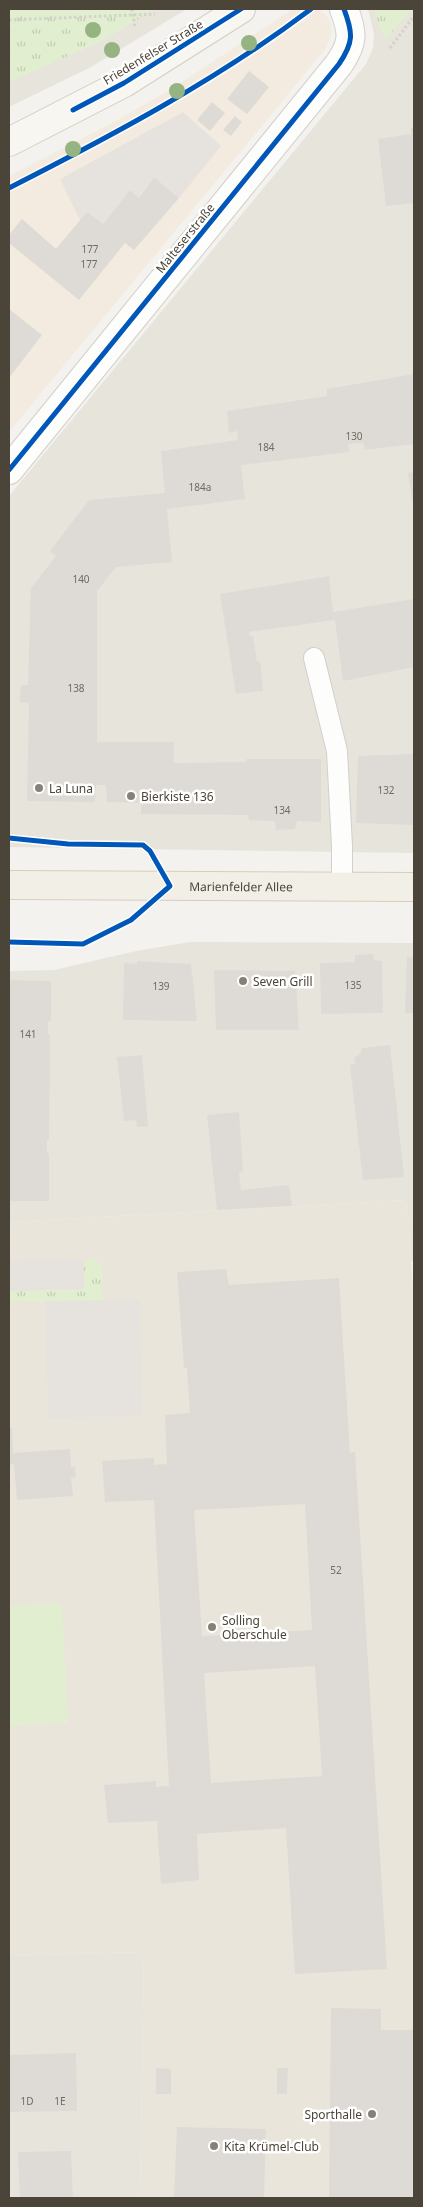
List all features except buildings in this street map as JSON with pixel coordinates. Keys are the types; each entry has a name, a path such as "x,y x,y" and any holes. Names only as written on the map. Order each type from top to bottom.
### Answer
{"main road":[{"name":"Friedenfelser Straße","path":"9,142 124,83 241,9"},
{"name":"Marienfelder Allee","path":"9,885 414,887"}],"street":[{"name":"Malteserstraße","path":"9,470 339,64 349,49 351,41 349,22 344,9"}],"lane":[{"path":"314,658 337,751 342,886"}],"path":[{"path":"132,9 135,27"},
{"path":"9,20 155,14"},
{"path":"390,48 414,16"}],"shaded area":[{"path":"9,9 187,9 91,67 9,107"},
{"path":"293,9 318,9 325,14 330,21 332,32 327,47 9,432 9,176 114,122 171,89"},
{"path":"368,9 414,9 414,853 9,847 9,496 366,64 373,48 374,34"},
{"path":"183,112 221,146 179,198 154,177 139,198 130,190 103,224 80,220 60,179"},
{"path":"190,942 414,943 414,1261 411,1261 407,1200 9,1222 9,971 54,970 136,951"},
{"name":"Solling Oberschule","path":"407,1200 414,1303 414,2198 140,2198 144,1952 9,1956 9,1222"},
{"path":"84,1260 84,1289 9,1291 9,1261"},
{"path":"140,1300 142,1416 48,1418 45,1301"},
{"path":"144,1952 140,2198 9,2198 9,1956"}],"green space":[{"path":"9,9 154,9 102,41 9,82"},
{"path":"373,9 412,9 385,40"},
{"path":"94,1259 102,1267 103,1300 9,1302 9,1291 84,1289 84,1260"},
{"path":"62,1603 68,1723 9,1726 9,1605"}],"cycle path":[{"path":"73,110 124,83 241,9"},
{"path":"9,188 87,148 202,83 311,9"},
{"path":"9,470 339,64 350,43 349,25 344,9"},
{"path":"9,838 68,844 143,845 150,851 170,886 131,920 83,944 9,942"}],"place":[{"name":"La Luna","path":"39,788"},
{"name":"Bierkiste 136","path":"131,796"},
{"name":"Seven Grill","path":"243,981"},
{"name":"Solling Oberschule","path":"212,1627"},
{"name":"Sporthalle","path":"372,2114"},
{"name":"Kita Krümel-Club","path":"214,2146"}]}
